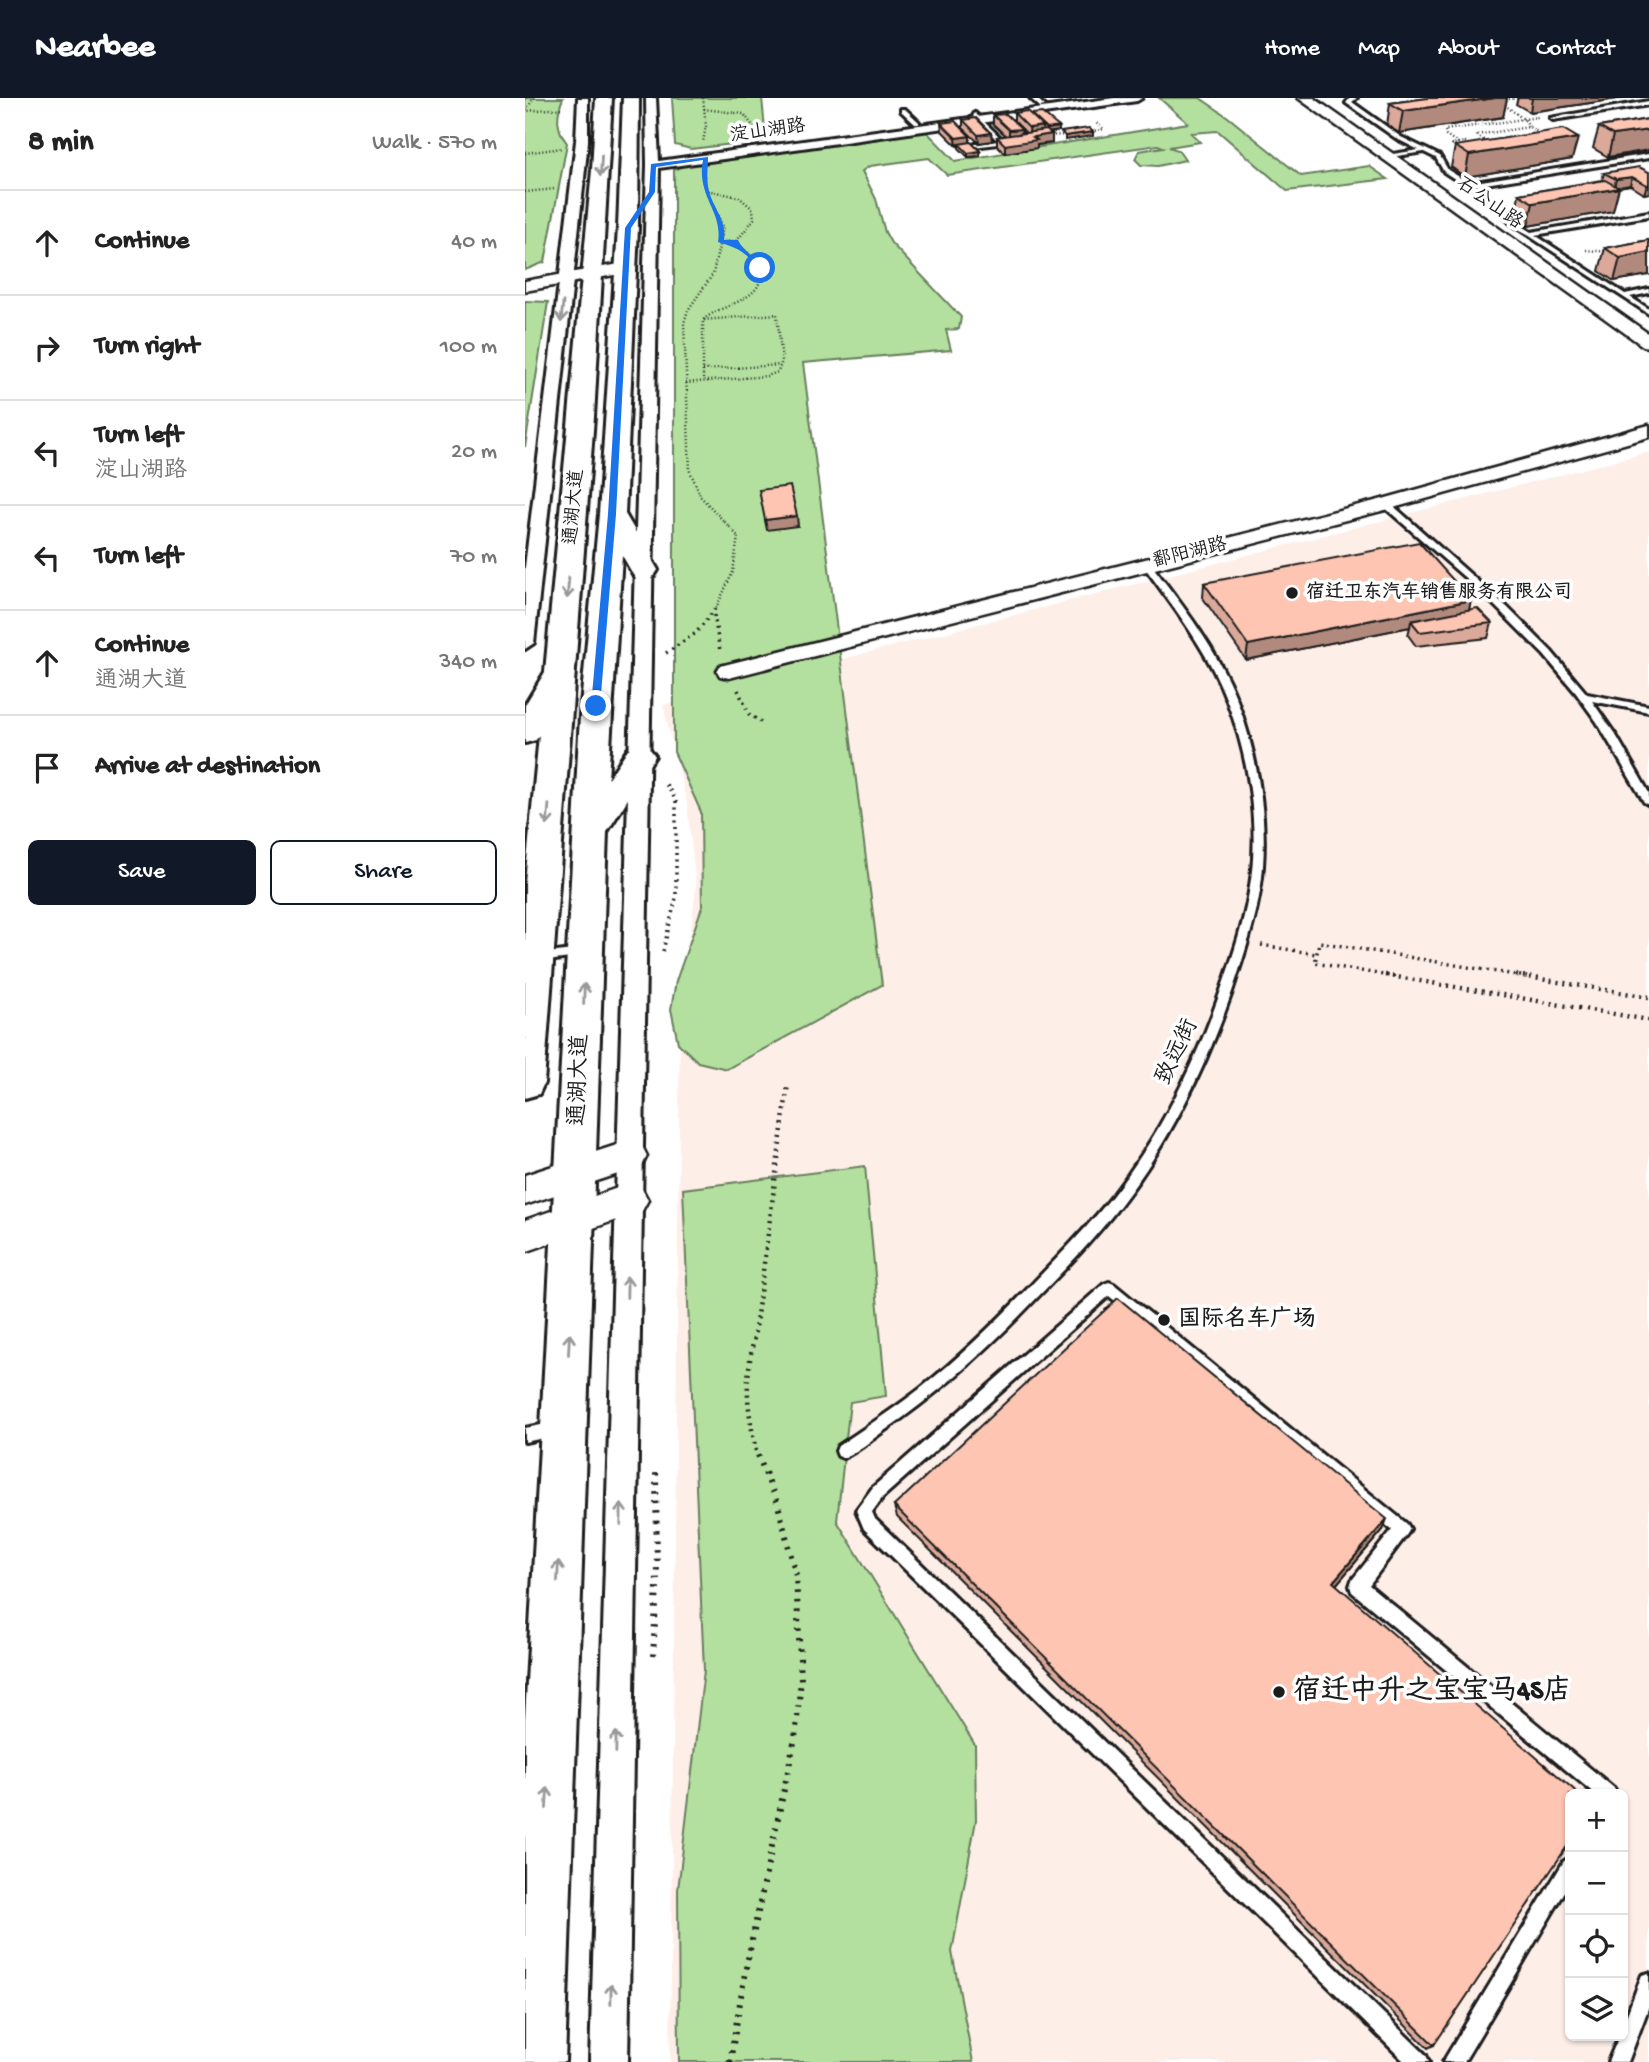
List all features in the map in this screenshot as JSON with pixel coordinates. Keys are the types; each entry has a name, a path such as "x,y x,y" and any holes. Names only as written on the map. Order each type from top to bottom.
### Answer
{"main road":[{"name":"通湖大道","path":"535,2062 596,706 612,514 609,271 613,217 604,98"},
{"name":"通湖大道","path":"613,217 644,102"},
{"path":"571,239 652,192"},
{"name":"通湖大道","path":"525,1083 582,417 609,271"},
{"path":"555,372 582,417"},
{"path":"612,514 644,570"},
{"path":"525,733 561,665"},
{"path":"590,833 639,757"},
{"path":"525,1191 629,1156"},
{"path":"525,1236 628,1200"}],"street":[{"path":"525,643 582,141 583,98"},
{"name":"淀山湖路","path":"705,156 917,123 977,118 1038,102 1097,98"},
{"name":"淀山湖路","path":"653,163 1137,98"},
{"name":"石公山路","path":"1305,98 1649,342"},
{"path":"609,2062 653,163 644,102"},
{"path":"525,286 609,271"},
{"name":"鄱阳湖路","path":"1390,508 1649,431"},
{"name":"鄱阳湖路","path":"732,676 1649,442"}],"lane":[{"path":"1353,98 1348,102 1404,141 1438,157 1446,171 1497,204 1513,223 1649,312"},
{"path":"1553,118 1649,103"},
{"path":"903,110 917,123"},
{"path":"1371,118 1384,116"},
{"path":"977,118 1002,142"},
{"path":"975,146 1024,139"},
{"path":"1386,157 1427,150"},
{"path":"1467,185 1649,156"},
{"path":"1529,234 1649,214"},
{"path":"1622,296 1649,291"},
{"path":"1390,508 1503,607 1570,678 1615,742 1649,802"},
{"name":"致远街","path":"843,1451 934,1386 1007,1319 1094,1228 1133,1178 1188,1083 1220,1014 1252,908 1258,863 1257,823 1244,742 1232,700 1217,666 1196,632 1150,569"},
{"path":"1582,696 1649,709"},
{"path":"536,958 585,952"},
{"path":"1419,2062 869,1524 864,1510 879,1492 1109,1288 1402,1529 1358,1586 1602,1789"},
{"path":"525,1435 565,1428"},
{"path":"1453,2062 1565,1875"},
{"path":"1618,2062 1649,1982"}],"path":[{"path":"534,98 525,111 564,108"},
{"path":"660,655 689,639 714,614 734,569 738,546 738,536 701,497 690,471 684,323 688,310 713,274 723,226 706,190 703,172 706,126 703,98"},
{"path":"1533,98 1497,101 1529,127 1549,139 1536,141"},
{"path":"704,109 744,114 757,130 761,146"},
{"path":"1458,143 1446,135 1445,130 1520,117"},
{"path":"1485,122 1500,132"},
{"path":"1469,144 1472,146 1460,148 1452,144 1485,141 1476,135 1529,127"},
{"path":"525,153 572,147"},
{"path":"525,192 557,189"},
{"path":"706,190 739,197 753,209 754,219 736,241 721,242"},
{"path":"703,379 703,320 710,313 753,295 761,284 760,268 754,258 736,245 736,241"},
{"path":"1558,254 1584,249 1614,253"},
{"path":"687,383 703,379 750,380 778,372 782,361 777,314 703,320"},
{"path":"703,370 780,365"},
{"path":"1243,942 1316,954"},
{"path":"1649,997 1319,942 1316,954 1315,963 1649,1020"},
{"path":"730,2062 745,1973 795,1738 800,1680 796,1575 778,1505 757,1456 747,1404 746,1375 754,1338 788,1084"}],"shaded area":[{"name":"国际名车广场","path":"1649,452 1649,2062 670,2062 680,1020 696,887 687,803 663,705"}],"green space":[{"path":"525,98 563,98 558,122 567,143 545,262 525,270"},
{"path":"672,98 762,98 766,140 691,149 675,145"},
{"path":"1159,98 1200,98 1301,176 1369,166 1388,179 1287,191 1218,131 1191,133 1200,142 1169,147 1178,150 1185,160 1158,166 1141,165 1135,159 1139,151 1163,147 1158,145 947,175 929,158 870,166 862,171 876,199 885,232 891,243 961,317 959,329 946,330 951,350 803,363 882,985 727,1069 698,1062 678,1043 671,1009 676,981 702,907 701,812 674,752 674,170 687,164 926,131 955,161 1188,123"},
{"path":"525,301 548,302 525,447"},
{"path":"865,1166 886,1396 850,1402 837,1521 975,1745 976,1820 952,1952 973,2062 679,2062 678,1890 704,1670 683,1189"}],"building":[{"path":"1428,98 1495,98 1403,111 1390,103"},
{"path":"1027,111 1043,126 1029,128 1014,113"},
{"path":"1042,113 1059,127 1047,129 1031,114"},
{"path":"1006,114 1022,129 1009,130 993,115"},
{"path":"976,118 991,133 978,135 963,120"},
{"path":"1649,119 1649,130 1613,135 1599,127"},
{"path":"955,121 970,136 956,138 941,123"},
{"path":"1089,128 1093,132 1065,136 1061,132"},
{"path":"1563,129 1578,138 1469,155 1455,146"},
{"path":"1046,130 1052,134 1033,137 1037,140 1005,145 997,137"},
{"path":"971,142 980,151 968,153 959,144"},
{"path":"1639,167 1649,172 1649,185 1632,177 1616,179 1604,173"},
{"path":"1605,180 1619,188 1533,203 1519,194"},
{"path":"1649,240 1649,252 1620,258 1605,248"},
{"path":"790,486 797,516 765,520 759,490"},
{"path":"1419,542 1471,600 1248,645 1204,583"},
{"path":"1477,608 1492,623 1420,632 1411,621"},
{"path":"1118,1298 1387,1519 1333,1582 1573,1789 1565,1789 1565,1849 1434,2045 894,1506"}],"place":[{"name":"宿迁卫东汽车销售服务有限公司","path":"1292,593"},
{"name":"国际名车广场","path":"1164,1320"},
{"name":"宿迁中升之宝宝马4S店","path":"1279,1692"}],"route":[{"path":"596,706 612,514 628,228 652,192 653,165 706,158 703,172 706,193 723,226 721,242 736,241 736,245 749,253 760,268"}]}
